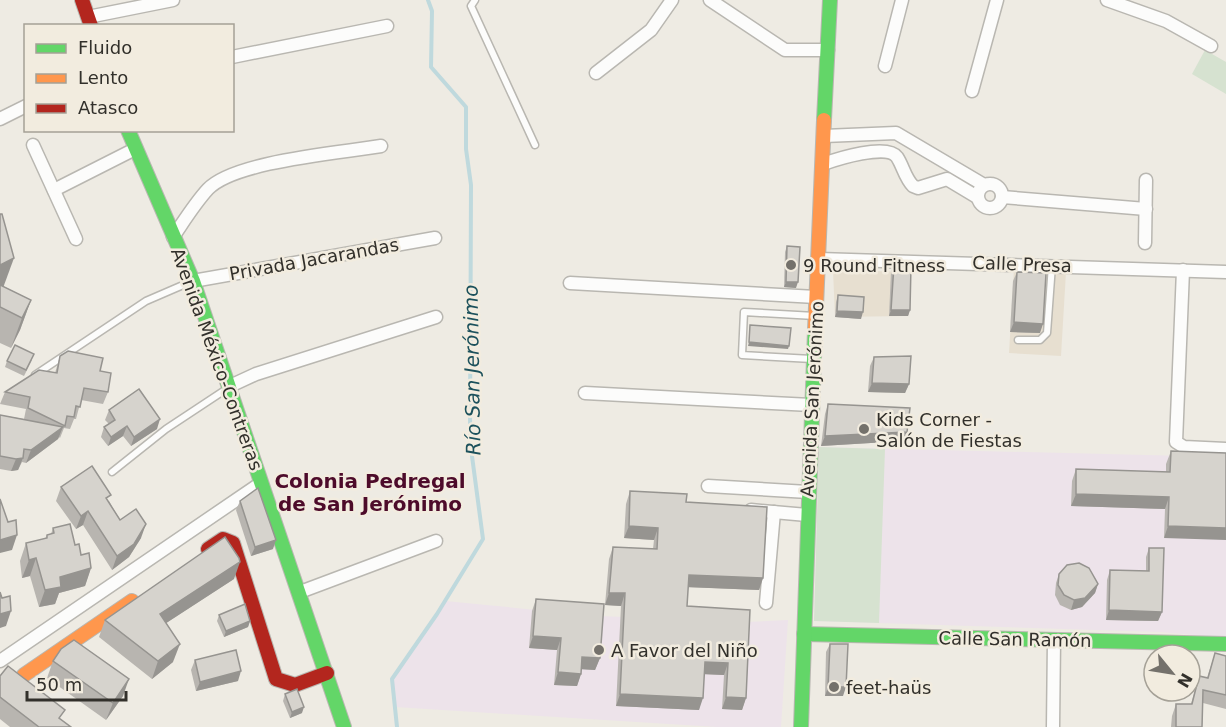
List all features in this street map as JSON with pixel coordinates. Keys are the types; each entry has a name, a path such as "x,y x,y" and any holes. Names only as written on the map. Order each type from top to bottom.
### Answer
{"street":[{"path":"82,0 89,21 173,0"},
{"path":"596,73 651,30 672,0"},
{"path":"710,0 724,4 785,50 828,50"},
{"name":"Avenida San Jerónimo","path":"801,727 811,405 830,0"},
{"path":"885,66 902,0"},
{"path":"972,91 997,0"},
{"path":"1107,0 1166,21 1211,46"},
{"path":"234,57 387,26"},
{"path":"0,119 24,107"},
{"name":"Avenida México-Contreras","path":"129,132 193,281 344,727"},
{"path":"824,136 896,133 984,185 996,186 1002,197"},
{"path":"33,145 76,238"},
{"path":"173,237 209,188 224,178 247,168 381,146"},
{"path":"54,190 135,149"},
{"path":"823,164 850,155 890,152 896,156 914,186 918,188 947,179 977,197 981,205 990,209 998,205 1002,197"},
{"path":"1145,243 1146,180"},
{"path":"977,197 984,185"},
{"path":"1002,197 1146,209"},
{"name":"Privada Jacarandas","path":"193,281 435,238"},
{"name":"Calle Presa","path":"819,259 1226,272"},
{"path":"1183,270 1176,442 1184,447 1226,449"},
{"path":"570,283 816,297"},
{"path":"230,386 256,374 436,317"},
{"path":"585,393 811,405"},
{"path":"0,661 261,483"},
{"path":"708,486 808,492"},
{"path":"742,509 807,515"},
{"path":"766,603 774,512"},
{"path":"195,559 223,539 233,543 276,679 285,686 297,686 327,673"},
{"path":"300,592 436,541"},
{"path":"24,675 147,591"},
{"name":"Calle San Ramón","path":"804,634 1226,644"},
{"path":"1053,727 1054,640"}],"lane":[{"path":"475,0 471,6 535,145"},
{"path":"1018,340 1040,340 1047,333 1052,265"},
{"path":"27,380 146,301 193,281"},
{"path":"813,359 742,355 743,333 744,312 815,316"},
{"path":"112,472 166,429 230,386"}],"shaded area":[{"path":"1014,269 1066,272 1061,356 1009,353"},
{"path":"833,270 909,272 908,316 835,317"},
{"path":"819,447 1226,457 1226,638 1160,632 814,621"},
{"name":"A Favor del Niño","path":"445,601 599,616 746,622 788,620 781,727 717,727 395,707 392,679"}],"green space":[{"path":"1205,50 1226,62 1226,94 1192,74"},
{"path":"819,447 885,449 879,623 814,621"}],"building":[{"path":"0,214 2,214 14,258 0,265"},
{"name":"9 Round Fitness","path":"787,246 800,247 798,282 786,282"},
{"path":"894,265 911,266 910,310 891,310"},
{"path":"1017,272 1046,273 1043,324 1014,322"},
{"path":"0,285 31,300 22,318 0,307"},
{"path":"838,295 864,297 863,312 837,311"},
{"path":"750,325 791,328 789,346 749,342"},
{"path":"15,345 34,354 26,370 7,361"},
{"path":"68,351 103,358 100,371 111,373 108,392 84,388 80,407 76,406 74,417 67,416 65,426 28,408 30,397 5,392 39,370 57,373 60,356"},
{"path":"911,356 909,384 872,383 874,357"},
{"path":"139,389 160,419 134,437 127,426 111,437 104,427 115,420 109,410"},
{"name":"Kids Corner - Salón de Fiestas","path":"828,404 910,408 907,432 825,436"},
{"path":"0,415 63,427 31,450 24,449 23,458 0,456"},
{"path":"1171,451 1226,453 1226,528 1168,526 1169,497 1076,494 1076,469 1170,472"},
{"path":"92,466 111,495 106,498 120,520 136,509 146,524 134,544 117,556 88,511 81,516 61,487"},
{"path":"258,488 276,540 255,547 240,501"},
{"path":"630,491 687,494 686,502 767,507 763,578 689,575 687,606 750,610 746,698 726,697 728,663 705,662 703,698 620,694 625,593 609,593 613,547 657,549 658,528 629,526"},
{"path":"0,499 8,522 16,520 17,535 0,540"},
{"path":"70,524 75,545 79,544 81,555 89,553 91,568 60,577 61,587 45,590 36,558 29,560 26,543 47,538 47,535 54,533 53,528"},
{"path":"225,537 240,562 160,614 180,644 158,661 105,620"},
{"path":"1149,548 1164,548 1162,612 1109,610 1110,570 1149,571"},
{"path":"1079,563 1089,568 1098,584 1085,598 1074,600 1064,595 1058,585 1059,574 1067,565"},
{"path":"0,592 2,598 10,596 11,611 0,614"},
{"name":"A Favor del Niño","path":"536,599 604,604 600,658 582,657 581,674 558,672 561,638 533,636"},
{"path":"245,604 250,621 226,631 219,615"},
{"path":"74,640 129,679 113,703 53,661 61,649"},
{"path":"830,644 848,644 846,687 828,687"},
{"path":"236,650 241,671 200,682 195,660"},
{"path":"1215,653 1226,656 1226,695 1203,690 1202,727 1176,727 1176,704 1202,703 1202,677 1208,678"},
{"path":"8,666 65,710 59,718 71,727 39,727 0,697 0,676"},
{"path":"297,689 304,707 292,712 285,694"}],"waterway":[{"name":"Río San Jerónimo","path":"397,727 392,679 437,614 483,539 470,441 471,185 466,149 466,107 431,67 432,11 428,0"}],"traffic: fast":[{"path":"824,120 830,0"},
{"path":"129,132 193,281 344,727"},
{"path":"801,727 815,330"},
{"path":"804,634 1226,644"}],"traffic: slow":[{"path":"815,330 824,120"},
{"path":"24,675 132,601"}],"traffic: jam":[{"path":"82,0 90,24"},
{"path":"208,549 223,539 233,543 276,679 295,685 327,673"}],"place":[{"name":"9 Round Fitness","path":"791,265"},
{"name":"Kids Corner - Salón de Fiestas","path":"864,429"},
{"name":"A Favor del Niño","path":"599,650"},
{"name":"feet-haüs","path":"834,687"}],"district":[{"name":"Colonia Pedregal de San Jerónimo","path":"370,492"}]}
